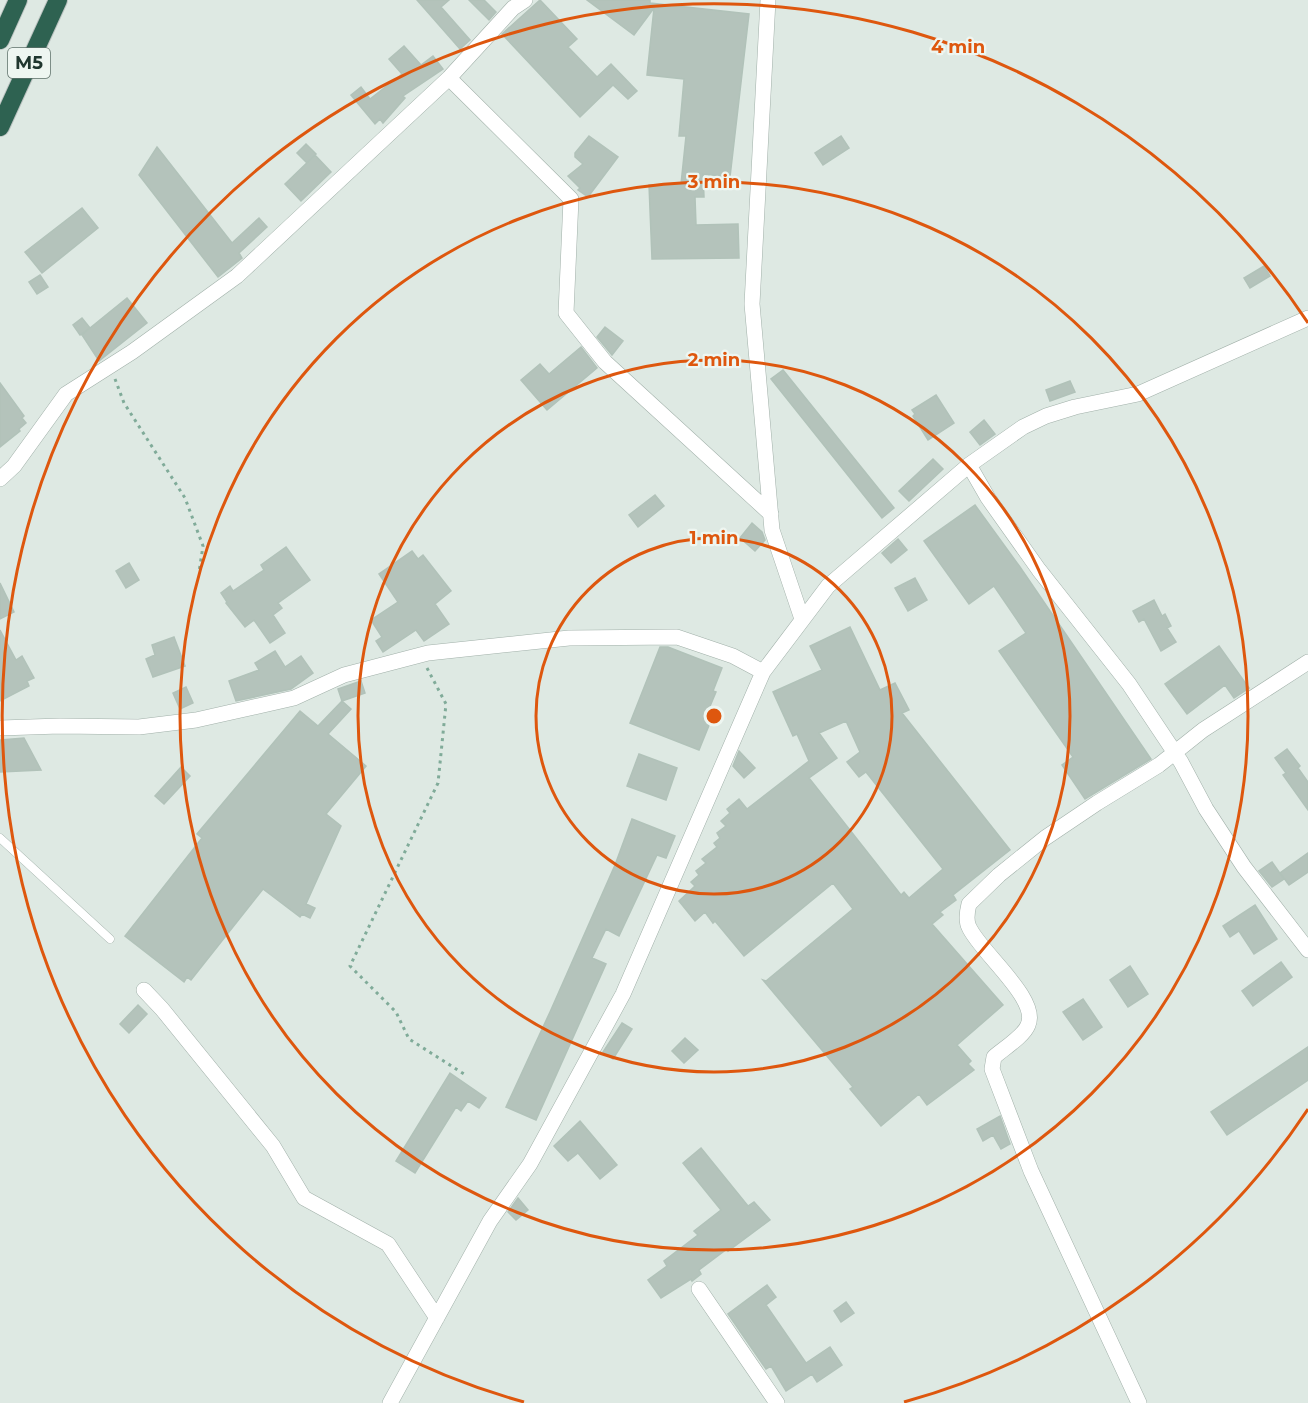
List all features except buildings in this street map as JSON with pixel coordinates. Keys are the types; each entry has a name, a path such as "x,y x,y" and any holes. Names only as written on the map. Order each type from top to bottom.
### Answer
{"highway":[{"name":"M5","path":"0,40 18,0"},
{"name":"M5","path":"0,127 58,0"}],"street":[{"path":"0,480 15,466 66,394 110,366 237,276 449,78 513,8 525,0"},
{"path":"768,0 752,304 772,530 802,619"},
{"path":"449,78 571,199 566,313 605,362 771,514"},
{"path":"390,1403 490,1221 530,1164 623,994 763,672 828,586 969,465 1023,427 1046,416 1075,407 1138,394 1308,318"},
{"path":"969,465 988,498 1039,570 1129,684 1181,762 1206,809 1244,867 1308,950"},
{"path":"0,728 60,726 139,728 196,720 294,698 344,675 420,656 569,638 677,637 733,656 763,672"},
{"path":"1139,1403 1031,1171 992,1069 994,1057 1023,1033 1029,1025 1030,1015 1020,994 968,926 969,904 999,875 1045,838 1159,765 1173,752 1241,705 1308,663"},
{"path":"144,990 273,1146 304,1198 388,1244 437,1318"},
{"path":"699,1289 777,1403"}],"lane":[{"path":"0,838 110,939"}],"path":[{"path":"110,366 124,403 185,498 203,546 199,572"},
{"path":"420,656 446,704 438,783 350,966 396,1012 409,1039 464,1074"}]}
